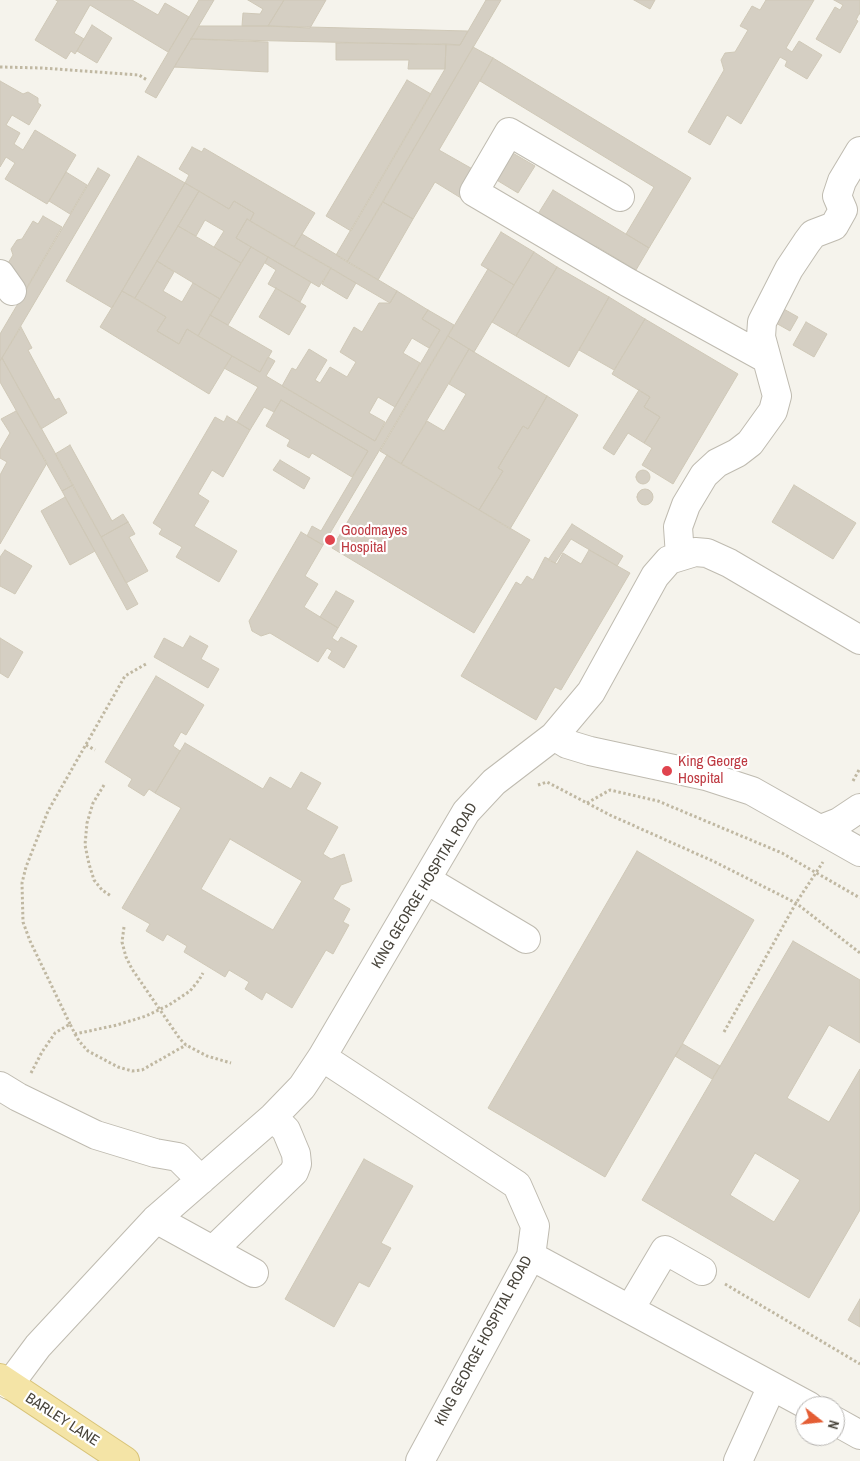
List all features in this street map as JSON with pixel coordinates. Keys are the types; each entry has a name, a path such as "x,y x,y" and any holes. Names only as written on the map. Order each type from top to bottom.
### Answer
{"main road":[{"name":"BARLEY LANE","path":"5,1382 125,1461"}],"street":[{"path":"620,197 509,132 474,192 627,282 765,358"},
{"path":"680,556 678,526 686,505 704,475 717,463 737,453 750,443 773,411 777,396 765,358 761,338 762,322 789,268 813,234 834,226 843,210 836,196 842,181 860,150"},
{"name":"KING GEORGE HOSPITAL ROAD","path":"5,1382 156,1219 274,1117 302,1087 322,1057 466,812 494,782 554,736 591,692 655,576 669,560 695,552 707,553 729,562 859,636"},
{"path":"554,736 568,744 590,751 706,776 752,791 841,841"},
{"path":"841,841 839,822 860,808"},
{"path":"427,880 526,938"},
{"name":"KING GEORGE HOSPITAL ROAD","path":"322,1057 517,1185 536,1226 531,1256 420,1461"},
{"path":"10,1097 70,1133 96,1135 155,1153 178,1157 201,1180"},
{"path":"213,1250 294,1172 297,1164 296,1154 286,1130 274,1117"},
{"path":"156,1219 254,1273"},
{"path":"630,1309 665,1250 702,1271"},
{"path":"531,1256 795,1398"},
{"path":"738,1461 772,1386"},
{"path":"845,1427 860,1435"}],"path":[{"path":"0,67 42,68 139,76 147,80"},
{"path":"146,664 125,676 48,811 22,883 23,922 30,941 75,1034 88,1051 118,1067 132,1071 142,1070 186,1045"},
{"path":"86,745 96,750"},
{"path":"531,787 547,782 610,815 715,862 796,903 860,952"},
{"path":"104,785 93,803 87,822 85,845 94,880 102,890 112,896"},
{"path":"587,804 610,790 658,801 782,853 860,898"},
{"path":"724,1032 796,903 817,873 827,853 841,841"},
{"path":"124,927 122,942 132,969 186,1045 207,1056 231,1063"},
{"path":"75,1034 146,1016 169,1005 190,991 200,980 203,973"},
{"path":"10,1097 56,1033 70,1024"},
{"path":"702,1271 860,1364"}],"building":[{"path":"56,0 132,0 158,15 165,3 189,17 168,52 90,5 74,33 84,39 75,54 71,51 66,59 35,40 58,1"},
{"path":"199,0 214,0 156,98 145,92"},
{"path":"248,0 284,0 268,26 242,26 243,13 260,14 263,9"},
{"path":"284,0 326,0 310,28 268,26"},
{"path":"486,0 501,0 347,262 336,255 445,69 446,44 460,45"},
{"path":"634,0 655,0 650,9"},
{"path":"766,0 814,0 786,48 792,52 799,41 822,55 807,79 785,66 787,61 780,57 741,124 727,115 710,145 688,132 724,70 721,60 725,53 735,52 748,30 740,26 752,6 760,10"},
{"path":"834,0 860,0 860,14 856,20 858,21 840,53 816,39 835,7 840,10 843,5"},
{"path":"92,25 112,38 97,63 77,51"},
{"path":"199,26 468,31 460,45 191,39"},
{"path":"191,39 268,42 268,72 174,67"},
{"path":"336,43 446,44 445,69 408,69 409,60 336,60"},
{"path":"473,47 493,58 439,150 476,171 461,198 435,182 413,219 383,202"},
{"path":"493,58 691,178 649,248 626,234 654,187 480,81"},
{"path":"407,80 431,94 351,231 326,216"},
{"path":"0,81 23,94 28,92 38,98 38,103 41,105 29,125 12,115 6,125 20,133 14,144 23,150 35,130 76,155 47,204 5,179 15,163 6,157 0,167"},
{"path":"192,147 202,152 204,148 315,213 294,247 250,221 254,213 234,201 229,209 185,183 189,175 179,169"},
{"path":"511,152 535,166 518,193 495,179"},
{"path":"138,156 185,183 112,308 66,281"},
{"path":"98,168 110,175 0,361 0,334"},
{"path":"66,172 87,185 70,214 49,201"},
{"path":"185,183 199,191 135,298 122,291"},
{"path":"553,190 649,248 636,270 596,246 590,257 533,222"},
{"path":"199,191 229,209 234,201 254,213 250,221 247,219 236,238 251,247 241,263 214,247 224,231 205,220 196,236 178,226"},
{"path":"383,202 413,219 378,280 347,262"},
{"path":"43,216 62,227 26,289 9,279 5,268 13,255 11,249 17,240 22,239 33,221 38,224"},
{"path":"247,219 331,268 319,287 236,238"},
{"path":"178,226 241,263 220,299 157,261"},
{"path":"501,232 534,252 514,285 481,265"},
{"path":"302,234 397,291 390,303 294,247"},
{"path":"251,247 268,257 228,325 210,315"},
{"path":"534,252 557,267 516,336 492,322"},
{"path":"268,257 311,282 300,302 268,284 276,270 265,263"},
{"path":"157,261 174,272 163,291 182,302 193,283 220,299 198,336 187,329 179,344 157,331 166,317 135,298"},
{"path":"557,267 609,297 569,367 516,336"},
{"path":"331,268 356,283 347,299 322,284"},
{"path":"488,269 514,285 474,352 448,336"},
{"path":"276,288 306,306 289,335 259,317"},
{"path":"122,291 166,317 157,331 179,344 187,329 232,356 209,394 100,327"},
{"path":"397,291 428,310 422,319 440,330 429,348 412,338 403,353 420,363 395,407 378,397 369,413 385,422 375,441 282,386 292,368 296,370 309,349 327,360 315,380 320,383 330,367 347,377 356,362 340,352 354,327 362,332 379,303 390,303"},
{"path":"609,297 645,319 614,370 579,350"},
{"path":"782,308 798,317 790,331 774,322"},
{"path":"428,310 454,325 323,545 307,536 312,526 321,531 368,451 281,400 274,412 264,407 250,430 237,422 258,387 224,368 232,356 260,372 268,357 275,361 266,376 375,441 440,330 422,319"},
{"path":"210,315 272,351 260,372 198,336"},
{"path":"645,319 738,374 673,484 642,465 652,448 644,443 660,417 644,407 650,397 612,374"},
{"path":"806,322 827,334 814,357 793,345"},
{"path":"21,327 32,348 28,350 55,400 59,398 67,413 41,429 2,358"},
{"path":"448,336 469,349 401,464 380,451"},
{"path":"469,349 547,396 528,429 523,426 498,468 503,471 479,510 401,464 427,421 444,431 466,394 449,384"},
{"path":"2,358 73,485 62,491 0,382 0,361"},
{"path":"639,390 650,397 644,407 660,417 644,443 628,433 614,455 603,448"},
{"path":"547,396 578,415 510,529 479,510 503,471 498,468 523,426 528,429"},
{"path":"281,400 368,451 352,477 312,453 309,458 287,446 290,440 266,426"},
{"path":"16,411 47,463 0,544 0,475 7,462 0,458 0,450 10,433 1,419"},
{"path":"227,416 250,430 223,477 212,470 198,494 209,501 194,526 237,551 219,582 176,557 182,547 159,534 162,529 153,523 215,417 224,422"},
{"path":"70,445 112,521 123,514 128,522 101,537 55,454"},
{"path":"387,455 530,540 474,633 332,548"},
{"path":"280,460 310,478 304,489 273,470"},
{"path":"640,470 646,470 650,477 646,484 640,484 636,480 636,474"},
{"path":"73,485 138,604 127,610 62,491"},
{"path":"794,485 856,523 833,559 772,522"},
{"path":"645,489 651,491 653,497 651,503 645,505 639,503 637,497 639,491"},
{"path":"65,497 95,551 70,565 41,511"},
{"path":"128,522 135,534 129,537 148,571 126,583 101,537"},
{"path":"572,524 623,556 617,566 571,539 555,563 548,560"},
{"path":"301,532 323,545 305,576 318,584 304,607 338,628 332,638 338,642 341,637 357,646 344,668 328,658 332,651 327,648 318,662 270,633 261,636 252,631 249,621"},
{"path":"5,550 32,566 15,594 0,586 0,557"},
{"path":"589,550 630,573 561,690 555,687 536,720 461,676 516,582 521,585 527,576 533,580 545,557 557,564 563,553 581,564"},
{"path":"336,591 354,601 338,628 320,617"},
{"path":"190,636 208,646 201,659 219,669 208,688 154,657 164,638 183,648"},
{"path":"0,638 23,652 8,678 0,673"},
{"path":"156,676 204,705 186,735 181,732 173,746 180,751 155,793 149,789 144,796 128,786 132,779 105,762"},
{"path":"185,743 263,789 270,777 291,789 301,772 321,783 306,809 338,827 323,854 331,859 344,854 352,881 341,885 333,899 350,909 343,922 349,925 333,954 326,950 292,1008 266,992 262,1000 245,989 249,982 229,970 225,977 184,952 187,946 167,934 163,941 146,931 150,924 122,908 181,808 155,793","holes":["230,839 302,881 273,930 201,889"]},
{"path":"637,851 754,920 605,1177 488,1108"},
{"path":"793,941 860,980 860,1043 829,1025 787,1098 829,1122 860,1069 860,1210 809,1298 642,1200","holes":["755,1153 800,1180 774,1222 730,1195"]},
{"path":"683,1044 720,1066 712,1079 675,1056"},
{"path":"364,1159 413,1186 381,1243 391,1248 369,1287 359,1282 334,1327 285,1299"},
{"path":"860,1299 860,1327 848,1320"}],"place":[{"name":"Goodmayes Hospital","path":"330,540"},
{"name":"King George Hospital","path":"667,771"}]}
